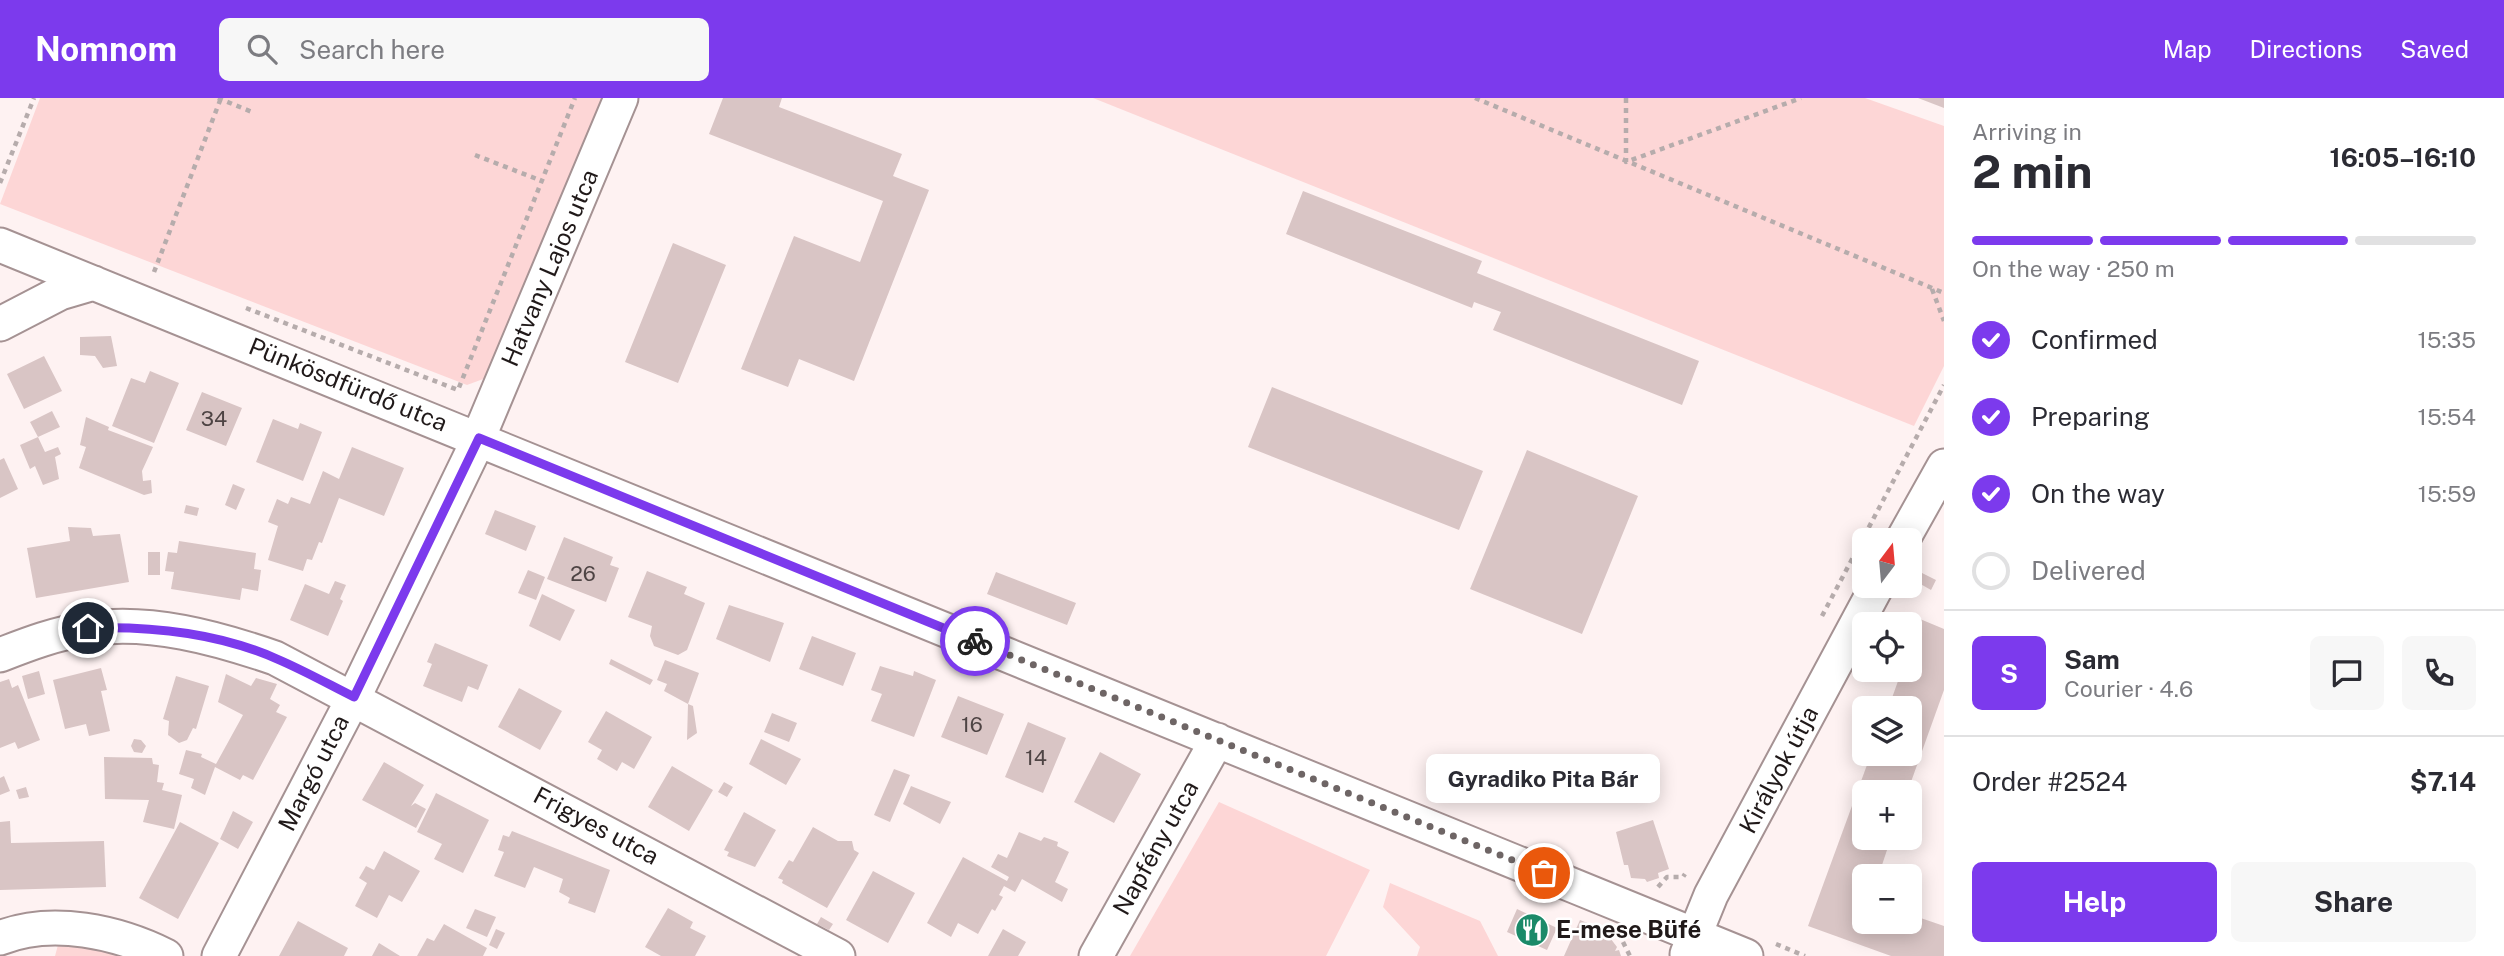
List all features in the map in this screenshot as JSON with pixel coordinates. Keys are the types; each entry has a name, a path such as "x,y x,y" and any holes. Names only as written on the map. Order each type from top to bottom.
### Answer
{"street":[{"name":"Hatvany Lajos utca","path":"479,438 621,98"},
{"name":"Pünkösdfürdő utca","path":"0,245 479,438 847,573 1217,740 1690,946 1746,956"},
{"path":"0,324 60,293 94,283"},
{"name":"Margó utca","path":"219,956 354,697 479,438"},
{"path":"1909,528 1944,466"},
{"name":"Királyok útja","path":"1690,946 1711,895 1871,598"},
{"name":"Frigyes utca","path":"0,655 54,636 88,628 171,632 220,639 275,658 354,697 838,956"},
{"name":"Napfény utca","path":"1096,956 1217,740"},
{"path":"0,938 40,929 69,928 120,937 166,956"}],"path":[{"path":"0,183 34,98"},
{"path":"154,272 220,98 252,112"},
{"path":"457,390 575,98"},
{"path":"1475,98 1944,293"},
{"path":"1626,98 1626,162"},
{"path":"1626,162 1801,98"},
{"path":"475,155 542,181"},
{"path":"1932,288 1944,321"},
{"path":"1820,619 1944,385"},
{"path":"1667,877 1684,877 1690,865"}],"shaded area":[{"path":"40,98 608,98 494,375 467,385 0,204"},
{"path":"1093,98 1865,98 1944,126 1944,366 1914,426"},
{"path":"1219,802 1370,870 1326,956 1130,956"},
{"path":"1390,883 1480,921 1498,956 1417,956 1420,947 1383,907"},
{"path":"58,945 96,948 121,956 55,956"}],"building":[{"path":"723,98 782,98 779,107 902,154 893,176 929,190 854,381 799,359 788,387 741,369 794,236 860,262 883,201 709,134"},
{"path":"1918,98 1944,98 1944,108"},
{"path":"1303,191 1482,261 1477,273 1699,361 1682,405 1493,330 1501,312 1474,302 1472,308 1286,234"},
{"path":"673,243 726,265 678,383 625,362"},
{"path":"111,336 117,366 103,368 95,356 80,355 80,337"},
{"path":"44,356 62,391 24,409 7,374"},
{"path":"150,371 179,383 154,443 112,426 131,378 145,383"},
{"path":"1272,387 1483,471 1459,530 1248,447"},
{"path":"202,392 242,408 226,446 186,430"},
{"path":"52,411 60,427 38,437 30,422"},
{"path":"86,417 109,427 108,430 153,447 142,471 143,481 151,480 152,493 144,495 79,468 86,447 80,445"},
{"path":"273,419 298,429 300,423 322,432 303,481 256,462"},
{"path":"38,437 45,452 58,447 61,454 55,457 59,479 43,485 35,466 30,469 20,445"},
{"path":"352,447 404,468 384,516 339,498 322,543 319,542 312,560 307,559 303,571 268,560 278,526 268,522 277,499 288,504 291,497 310,504 323,471 339,479"},
{"path":"1527,450 1638,496 1582,634 1470,589"},
{"path":"4,458 18,489 0,498 0,460"},
{"path":"233,484 245,489 236,510 225,505"},
{"path":"186,505 199,508 197,516 184,513"},
{"path":"495,510 536,526 526,551 485,534"},
{"path":"68,527 91,528 93,536 120,534 129,582 36,598 27,548 70,541"},
{"path":"564,537 613,557 610,565 619,568 606,602 547,579"},
{"path":"179,541 256,553 254,569 261,570 258,591 242,588 240,600 171,589 174,572 165,571 168,552 177,553"},
{"path":"148,552 160,552 160,575 148,575"},
{"path":"528,570 545,577 536,600 518,593"},
{"path":"647,571 687,587 684,594 705,603 687,650 678,655 654,646 650,636 652,626 628,617"},
{"path":"996,572 1076,603 1067,625 987,594"},
{"path":"1922,573 1936,580 1931,590 1922,585"},
{"path":"335,581 346,585 340,599 343,601 328,636 290,620 305,584 329,594"},
{"path":"542,594 575,610 560,641 529,626"},
{"path":"729,605 784,623 770,662 716,639"},
{"path":"1922,620 1944,629 1944,690 1922,751 1922,696 1893,696 1898,682 1922,682"},
{"path":"812,636 856,653 843,686 799,669"},
{"path":"435,643 488,665 478,690 468,686 462,702 423,686 432,664 427,662"},
{"path":"611,659 653,680 650,685 609,664"},
{"path":"665,660 699,673 688,704 664,691 667,684 657,680"},
{"path":"880,666 913,676 914,671 936,680 914,737 871,721 882,694 871,690"},
{"path":"101,668 107,690 101,691 110,731 89,736 86,724 65,729 53,680"},
{"path":"39,671 45,694 28,699 22,676"},
{"path":"226,674 251,686 256,678 277,684 270,699 280,705 276,712 287,717 253,780 243,775 240,780 215,767 205,795 191,788 194,779 179,774 186,750 202,754 201,757 216,764 243,715 218,702"},
{"path":"176,676 209,686 196,729 193,728 187,740 179,743 168,735 169,721 163,719"},
{"path":"9,679 12,688 18,685 40,740 18,749 15,742 0,748 0,682"},
{"path":"519,688 562,711 540,750 498,727"},
{"path":"958,696 1004,714 987,755 941,737"},
{"path":"688,704 693,706 697,733 687,740"},
{"path":"606,711 652,737 634,769 622,762 617,771 597,759 602,750 588,742"},
{"path":"772,713 797,723 789,742 764,732"},
{"path":"1028,722 1066,738 1043,793 1005,777"},
{"path":"134,739 141,740 146,746 142,753 134,752 131,746"},
{"path":"761,739 801,759 786,785 749,764"},
{"path":"1100,752 1141,774 1114,823 1074,802"},
{"path":"104,757 152,758 153,764 159,765 157,782 164,783 162,790 182,795 174,829 143,822 149,800 105,799"},
{"path":"384,762 424,785 411,806 415,803 426,809 416,828 362,800"},
{"path":"672,766 713,790 689,831 648,807"},
{"path":"1867,766 1917,766 1912,780 1861,780"},
{"path":"894,769 910,775 890,822 874,815"},
{"path":"4,776 10,791 0,795 0,778"},
{"path":"724,782 733,787 727,797 718,792"},
{"path":"911,786 951,802 940,824 903,804"},
{"path":"26,787 29,797 19,799 16,790"},
{"path":"436,793 489,820 463,873 434,859 442,844 417,832"},
{"path":"1852,806 1852,850 1887,850 1882,864 1852,864 1852,934 1922,934 1922,918 1944,926 1944,956 1891,956 1808,926"},
{"path":"233,811 253,822 238,849 220,839"},
{"path":"744,812 776,830 755,867 727,856 729,852 724,850"},
{"path":"1653,820 1669,869 1658,873 1659,878 1647,882 1645,879 1631,878 1628,865 1624,865 1616,832"},
{"path":"10,821 11,843 104,841 106,887 0,890 0,822"},
{"path":"180,822 219,843 178,919 139,898"},
{"path":"813,827 838,841 852,841 854,850 859,853 827,908 782,883 783,880 778,878 789,860 793,862"},
{"path":"512,831 610,870 595,913 568,903 570,898 559,892 563,879 534,867 525,888 494,876 504,852 498,850 503,835 509,837"},
{"path":"1019,832 1041,841 1044,837 1058,842 1057,846 1069,852 1055,882 1068,889 1062,902 1022,879 1015,892 1004,886 999,895 1003,897 995,911 992,909 978,934 958,923 951,937 927,923 963,857 1007,881 1009,877 991,867 998,854 1007,858"},
{"path":"384,851 420,871 402,902 389,895 377,918 355,906 367,883 359,878 366,866 374,870"},
{"path":"873,871 915,893 888,943 846,920"},
{"path":"668,908 693,922 690,928 706,936 695,956 661,956 645,947"},
{"path":"475,909 496,917 487,937 466,928"},
{"name":"E-mese Büfé","path":"1517,909 1557,928 1547,950 1507,932"},
{"path":"821,917 833,924 829,930 817,924"},
{"path":"1580,920 1604,930 1617,947 1615,951 1619,950 1621,956 1564,956"},
{"path":"298,921 348,948 344,956 279,956"},
{"path":"444,924 487,948 483,956 417,956 427,938 434,941"},
{"path":"496,929 505,933 497,949 489,945"},
{"path":"1003,929 1026,942 1018,956 988,956"},
{"path":"379,943 400,956 372,956"}],"way so far":[{"path":"975,641 1544,873"}],"place":[{"name":"Gyradiko Pita Bár","path":"1544,873"},
{"name":"E-mese Büfé","path":"1532,930"}],"route":[{"path":"88,628 135,628 220,639 275,658 354,697 479,438 975,641"}]}
